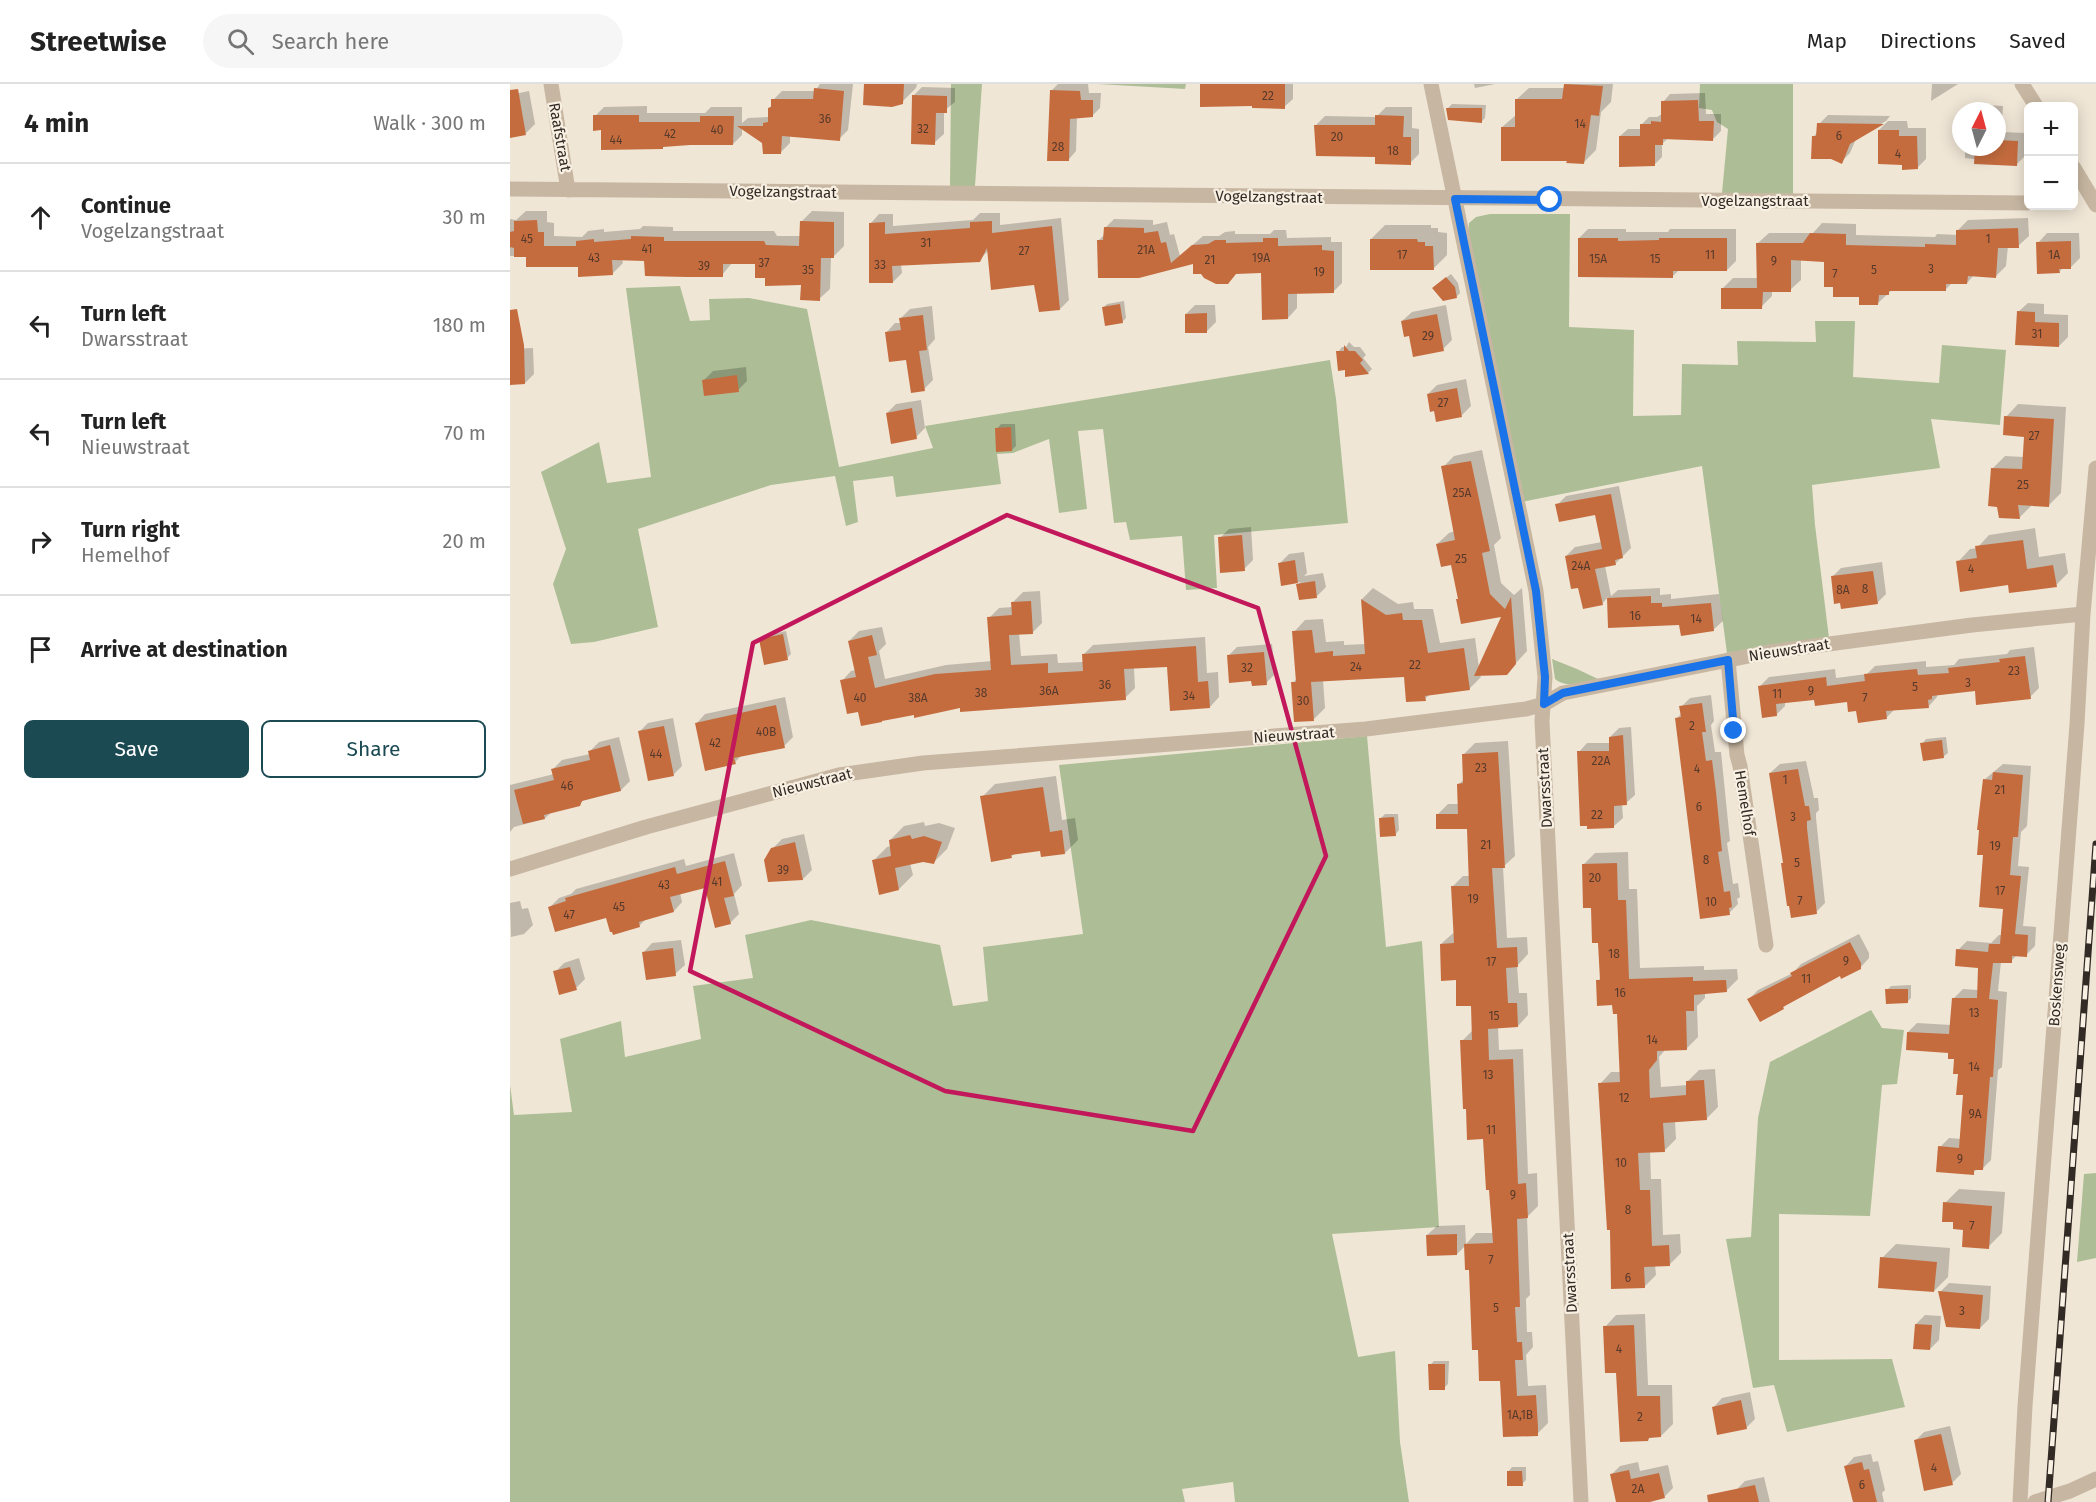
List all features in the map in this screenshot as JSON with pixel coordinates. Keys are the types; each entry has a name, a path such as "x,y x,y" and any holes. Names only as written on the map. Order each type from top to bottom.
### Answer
{"street":[{"name":"Raafstraat","path":"551,84 568,190"},
{"name":"Dwarsstraat","path":"1431,84 1536,591 1545,677 1542,721 1581,1502"},
{"path":"2022,84 2033,102"},
{"path":"2078,179 2086,197"},
{"name":"Vogelzangstraat","path":"510,189 2024,203"},
{"name":"Boskensweg","path":"2020,1502 2025,1406 2077,724 2083,615 2096,468"},
{"name":"Nieuwstraat","path":"510,869 646,827 839,775 923,763 1366,729 1526,709 1544,704 1563,693 1768,652 1972,625 2083,615"},
{"name":"Hemelhof","path":"1728,660 1737,755 1766,945"},
{"path":"2042,1500 2070,1496 2096,1479"}],"highlighted area":[{"path":"1007,515 1258,608 1326,856 1193,1131 945,1091 690,971 753,643"}],"green space":[{"path":"951,84 982,84 975,186 950,186"},
{"path":"1098,84 1186,84 1185,89"},
{"path":"1700,84 1793,84 1793,194 1722,193 1728,129 1717,122 1712,110 1699,108"},
{"path":"1490,214 1570,214 1569,327 1634,330 1633,416 1681,415 1682,364 1738,365 1737,341 1816,342 1815,321 1855,321 1853,377 1939,383 1942,345 2006,350 2000,425 1931,419 1940,468 1812,485 1829,638 1727,653 1702,466 1522,502 1468,235 1469,223 1476,217"},
{"path":"680,286 690,321 710,320 709,299 749,298 807,309 839,467 933,448 925,426 1330,360 1348,523 1214,535 1217,588 1186,590 1182,536 1130,540 1126,522 1114,523 1103,429 1078,431 1087,509 1059,513 1049,439 1013,453 997,454 1001,484 896,497 893,476 853,481 858,522 846,526 835,476 771,485 638,529 658,627 594,642 571,644 553,584 566,549 541,472 599,442 607,483 651,477 626,288"},
{"path":"1552,659 1598,679 1575,684 1560,682 1555,679"},
{"path":"1367,736 1386,947 1422,941 1439,1227 1332,1234 1358,1357 1395,1351 1400,1442 1409,1502 1235,1502 1233,1482 1182,1489 1185,1502 510,1502 510,1085 514,1115 572,1112 560,1039 621,1021 625,1057 701,1039 693,986 753,978 745,935 811,920 940,945 953,1006 988,1001 983,947 1083,934 1059,765"},
{"path":"1871,1010 1882,1028 1904,1030 1897,1084 1882,1085 1870,1216 1779,1214 1779,1360 1892,1359 1905,1407 1787,1432 1774,1385 1753,1388 1726,1239 1751,1237 1758,1118 1770,1062"},
{"path":"2096,1173 2096,1258 2077,1262 2084,1174"}],"building":[{"path":"864,84 904,84 903,104 892,107 863,105"},
{"path":"1200,84 1285,84 1285,109 1252,108 1252,106 1200,107"},
{"path":"1564,84 1603,86 1599,116 1591,115 1584,164 1566,163 1567,161 1501,161 1501,127 1515,127 1515,99 1562,99"},
{"path":"814,88 844,91 840,141 782,136 781,154 763,154 762,143 737,126 763,126 763,123 768,122 768,108 771,107 771,99 813,99"},
{"path":"518,89 526,135 510,138 510,90"},
{"path":"1050,90 1080,91 1081,100 1093,100 1093,117 1070,119 1069,161 1047,161"},
{"path":"912,95 947,96 947,113 936,113 935,145 911,144"},
{"path":"1698,100 1699,121 1714,121 1713,141 1663,139 1663,145 1655,145 1655,166 1619,167 1619,136 1640,136 1640,124 1651,124 1651,121 1661,122 1661,101"},
{"path":"1446,108 1482,108 1482,123 1448,120"},
{"path":"593,115 639,115 639,122 700,122 700,116 734,116 733,145 601,150 601,130 593,131"},
{"path":"1375,115 1404,116 1403,137 1411,137 1411,165 1375,164 1375,157 1316,156 1314,125 1375,125"},
{"path":"1817,123 1884,124 1850,144 1842,164 1831,159 1811,159 1812,136 1816,136"},
{"path":"1878,130 1899,130 1899,136 1917,136 1918,169 1902,170 1902,165 1878,164"},
{"path":"2006,140 2018,141 2017,166 1974,164 1974,156 2006,156"},
{"path":"537,220 538,232 544,232 544,246 576,246 576,241 631,239 631,236 664,237 664,241 764,241 766,245 799,246 800,221 834,222 834,258 821,258 820,301 800,300 801,285 765,286 765,278 755,278 755,264 723,264 723,277 645,276 644,261 612,260 613,275 578,277 578,267 526,267 526,257 514,257 514,248 510,247 510,232 514,231 514,221"},
{"path":"992,221 992,233 1052,226 1060,310 1039,312 1034,285 991,290 987,248 980,262 892,266 893,283 869,283 869,223 885,222 885,234 970,228 970,222"},
{"path":"1104,227 1144,228 1144,233 1158,231 1161,243 1166,242 1171,263 1192,245 1208,244 1215,240 1226,240 1226,243 1263,242 1263,238 1278,238 1278,246 1322,245 1322,250 1334,251 1334,293 1288,294 1288,319 1262,320 1261,273 1236,274 1228,284 1216,284 1201,274 1193,274 1193,264 1139,278 1098,278 1097,240 1103,240"},
{"path":"2018,228 2019,248 1998,248 1996,278 1968,276 1967,284 1946,284 1946,291 1889,291 1889,295 1879,295 1878,305 1859,305 1859,297 1833,297 1833,287 1824,287 1824,262 1791,260 1791,292 1763,292 1762,309 1721,309 1721,288 1757,288 1756,243 1803,243 1810,233 1846,234 1846,245 1925,247 1925,244 1956,245 1956,230"},
{"path":"1578,238 1618,238 1618,241 1659,240 1659,238 1727,238 1727,271 1673,271 1673,278 1578,277"},
{"path":"1370,239 1417,239 1418,242 1425,242 1425,246 1433,246 1434,270 1370,270"},
{"path":"2071,241 2071,269 2059,269 2060,273 2037,274 2036,242"},
{"path":"1446,277 1455,287 1457,298 1443,301 1432,288"},
{"path":"1120,304 1123,323 1105,326 1102,307"},
{"path":"517,309 524,345 525,384 510,385 510,310"},
{"path":"2017,311 2035,312 2035,322 2059,323 2059,347 2015,345"},
{"path":"1207,313 1207,333 1185,333 1185,314"},
{"path":"1437,314 1444,351 1413,357 1409,336 1404,337 1401,321"},
{"path":"923,315 927,350 919,351 925,391 911,393 906,360 889,362 885,332 901,330 899,318"},
{"path":"1344,345 1349,351 1355,351 1363,360 1360,363 1369,374 1345,377 1345,370 1338,371 1336,351 1344,351"},
{"path":"737,375 739,392 704,396 702,380"},
{"path":"1457,388 1462,417 1436,422 1434,411 1430,412 1427,394"},
{"path":"912,408 917,439 891,444 886,413"},
{"path":"2004,416 2054,419 2049,507 2018,505 2020,519 1999,518 1997,507 1988,506 1991,468 2022,469 2024,437 2003,435"},
{"path":"1011,427 1012,451 996,452 995,428"},
{"path":"1471,461 1490,551 1482,553 1490,594 1505,609 1511,597 1516,664 1507,675 1474,676 1501,617 1461,624 1451,565 1441,567 1436,544 1455,540 1441,466"},
{"path":"1611,494 1623,558 1615,560 1616,565 1595,569 1603,605 1583,609 1578,588 1571,589 1565,556 1602,549 1595,515 1559,522 1555,504"},
{"path":"1242,535 1245,571 1220,573 1218,537"},
{"path":"2023,540 2027,569 2053,565 2057,587 2009,593 2008,585 1960,592 1956,561 1977,558 1975,546"},
{"path":"1295,560 1298,583 1281,586 1278,563"},
{"path":"1873,571 1878,604 1841,609 1840,603 1834,604 1831,576"},
{"path":"1315,581 1317,598 1299,600 1296,584"},
{"path":"1651,596 1651,603 1662,603 1662,607 1711,603 1714,631 1681,636 1679,625 1608,628 1607,598"},
{"path":"1361,599 1386,615 1402,613 1403,620 1422,620 1428,653 1464,648 1470,690 1425,696 1426,701 1406,702 1404,677 1311,682 1314,721 1294,722 1291,682 1296,682 1292,631 1312,630 1315,653 1333,651 1333,656 1365,654"},
{"path":"1031,601 1033,634 1009,635 1011,665 1048,663 1048,673 1083,671 1082,654 1196,646 1198,682 1208,681 1210,708 1170,711 1167,667 1124,669 1126,700 960,712 960,708 861,726 858,712 847,714 840,680 856,677 848,641 872,635 877,655 868,657 875,688 935,674 991,670 987,617 1012,615 1011,602"},
{"path":"783,634 788,660 764,665 759,639"},
{"path":"1264,652 1267,685 1252,686 1251,681 1229,683 1227,655"},
{"path":"2025,656 2031,699 1976,705 1975,691 1932,696 1932,699 1928,700 1929,708 1886,711 1887,719 1858,723 1856,711 1848,712 1847,702 1815,706 1814,700 1776,704 1777,716 1762,718 1758,686 1826,677 1827,686 1865,681 1864,674 1917,669 1918,675 1949,673 1948,668 2000,662 1999,659"},
{"path":"1702,703 1706,732 1702,732 1706,761 1712,760 1716,792 1722,851 1718,852 1724,892 1730,891 1732,907 1729,908 1730,915 1700,919 1675,718 1681,717 1679,706"},
{"path":"776,705 785,748 734,758 736,764 705,771 695,723"},
{"path":"664,726 674,776 648,781 638,731"},
{"path":"1623,735 1627,805 1614,806 1614,828 1587,829 1587,826 1580,826 1577,751 1609,751 1609,737"},
{"path":"1942,740 1944,758 1923,761 1920,743"},
{"path":"610,745 621,791 582,801 580,806 544,815 545,819 523,824 514,790 554,780 551,769 590,760 588,751"},
{"path":"1498,752 1505,868 1492,868 1497,948 1517,947 1518,967 1506,968 1508,1003 1517,1003 1518,1027 1488,1029 1489,1060 1513,1059 1518,1184 1526,1183 1528,1218 1517,1219 1520,1307 1515,1307 1517,1342 1522,1342 1523,1360 1515,1360 1517,1396 1536,1395 1538,1436 1503,1437 1500,1381 1479,1381 1478,1350 1472,1350 1469,1270 1465,1270 1464,1244 1493,1243 1489,1190 1486,1190 1483,1139 1467,1140 1466,1109 1463,1109 1460,1040 1472,1040 1471,1006 1456,1006 1456,980 1441,981 1440,944 1454,943 1451,886 1469,886 1467,829 1436,829 1436,814 1458,814 1457,784 1463,783 1462,754"},
{"path":"1798,769 1805,806 1809,806 1811,820 1807,821 1807,828 1817,914 1791,918 1789,906 1787,906 1781,863 1783,863 1769,773"},
{"path":"1993,772 2023,775 2018,837 2013,837 2010,875 2021,876 2015,934 2028,935 2027,957 2012,956 2012,963 1993,963 1989,999 1998,1000 1983,1170 1974,1170 1974,1175 1936,1172 1938,1146 1959,1148 1963,1095 1956,1095 1958,1074 1953,1074 1954,1059 1948,1059 1948,1053 1906,1050 1907,1032 1949,1034 1952,998 1977,998 1978,968 1955,966 1956,949 1988,952 1989,944 2000,944 2003,909 1979,907 1983,855 1977,855 1979,830 1977,830 1983,779 1992,780"},
{"path":"1043,787 1050,832 1062,830 1065,854 1041,857 1040,851 1011,855 1012,858 991,862 980,796"},
{"path":"1394,817 1396,836 1380,837 1379,818"},
{"path":"910,835 912,839 924,836 942,842 934,864 923,862 895,868 899,890 879,895 872,860 891,856 889,840"},
{"path":"795,842 803,880 768,882 764,860 771,848"},
{"path":"725,861 734,896 724,898 731,924 715,928 705,888 670,897 674,912 639,922 640,927 613,935 606,918 555,932 548,907 566,901 565,898 675,867 677,874"},
{"path":"1617,863 1618,900 1626,900 1629,979 1693,977 1693,981 1726,980 1727,992 1694,995 1694,1011 1686,1011 1687,1050 1657,1051 1657,1060 1649,1070 1650,1098 1686,1095 1686,1081 1704,1080 1707,1120 1663,1123 1665,1152 1638,1153 1640,1190 1650,1190 1652,1246 1669,1245 1670,1266 1644,1267 1645,1288 1611,1289 1610,1230 1607,1230 1598,1083 1620,1082 1617,1014 1613,1014 1612,1005 1597,1006 1596,980 1600,980 1598,943 1592,943 1591,908 1583,908 1582,864"},
{"path":"1850,942 1861,963 1861,969 1841,979 1840,976 1760,1022 1747,999 1792,976 1790,973"},
{"path":"673,948 676,976 646,980 642,952"},
{"path":"570,967 577,990 559,995 553,971"},
{"path":"1885,989 1908,989 1908,1003 1886,1004"},
{"path":"1943,1202 1992,1206 1989,1249 1962,1247 1963,1230 1953,1229 1953,1222 1942,1222"},
{"path":"1457,1234 1457,1255 1427,1256 1426,1235"},
{"path":"1880,1257 1937,1262 1934,1292 1878,1288"},
{"path":"1938,1291 1983,1295 1980,1329 1946,1327"},
{"path":"1915,1324 1932,1325 1930,1350 1913,1349"},
{"path":"1634,1325 1637,1396 1660,1396 1661,1437 1649,1438 1648,1441 1620,1442 1616,1373 1605,1373 1603,1326"},
{"path":"1428,1364 1445,1364 1445,1390 1429,1390"},
{"path":"1741,1400 1747,1429 1717,1435 1712,1407"},
{"path":"1941,1434 1953,1485 1924,1491 1914,1440"},
{"path":"1862,1462 1864,1470 1869,1469 1877,1502 1853,1502 1844,1466"},
{"path":"1629,1470 1631,1479 1659,1473 1665,1498 1650,1502 1616,1502 1610,1474"},
{"path":"1507,1471 1522,1471 1523,1486 1507,1486"},
{"path":"1755,1485 1759,1502 1708,1502 1707,1495"}],"railway":[{"path":"2048,1502 2096,844"}],"route":[{"path":"1550,200 1455,199 1536,591 1545,677 1544,704 1563,693 1728,660 1734,731"}]}
